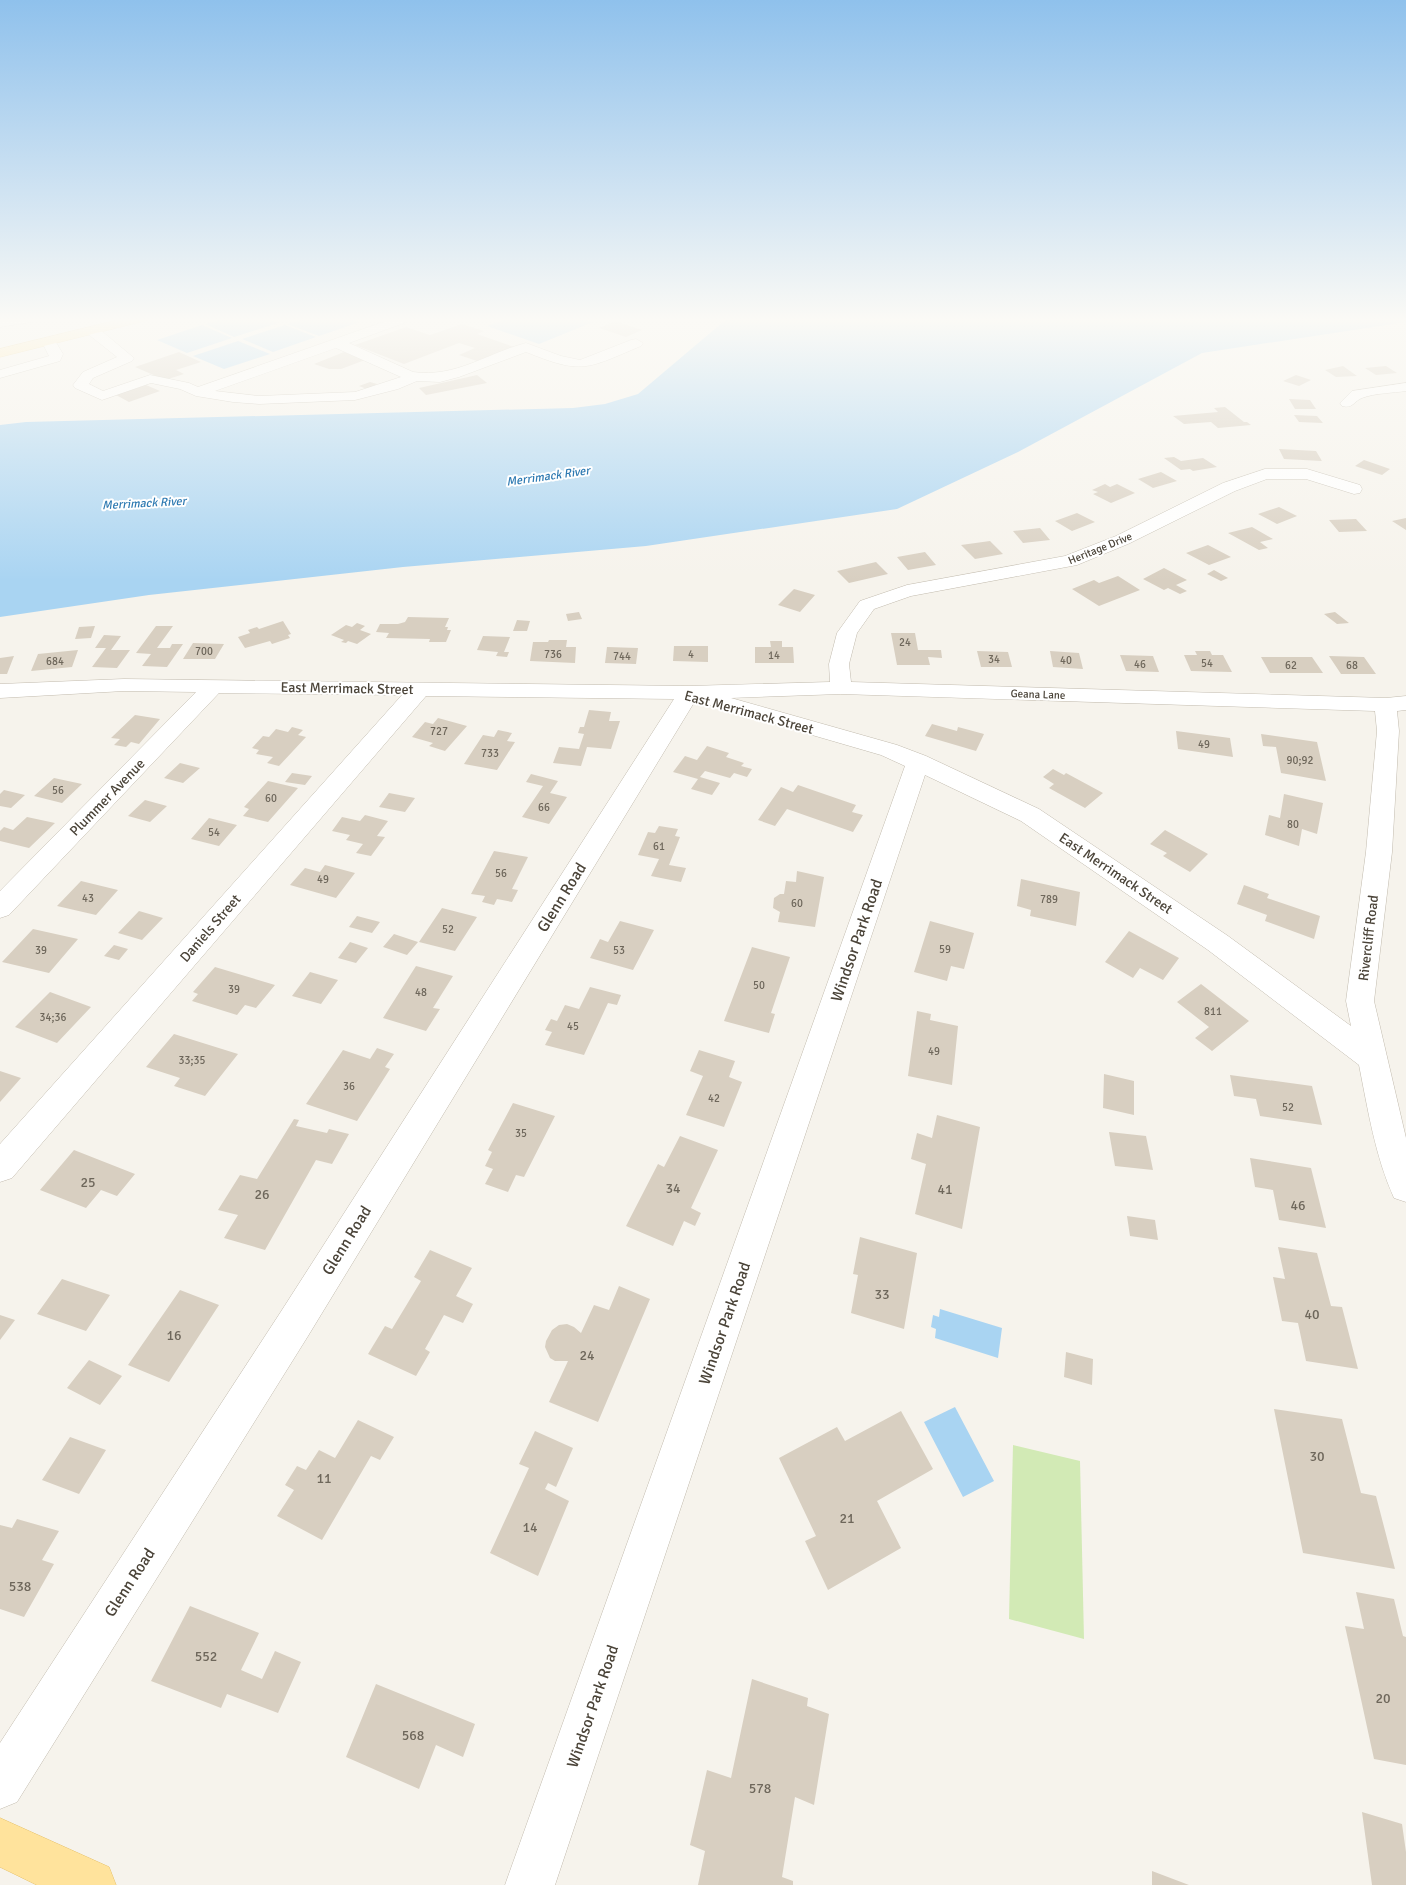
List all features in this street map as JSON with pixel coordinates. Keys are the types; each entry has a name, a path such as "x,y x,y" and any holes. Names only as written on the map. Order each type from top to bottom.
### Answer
{"main road":[{"path":"0,1842 90,1885"}],"street":[{"name":"Heritage Drive","path":"841,688 839,664 847,633 867,605 907,590 990,578 1070,561 1122,540 1229,487 1265,474 1307,474 1354,489"},
{"name":"East Merrimack Street","path":"0,692 124,685 689,693 889,750 918,761 1030,815 1218,943 1373,1059"},
{"name":"Plummer Avenue","path":"0,908 214,686"},
{"name":"Geana Lane","path":"689,693 841,688 1396,704"},
{"name":"Daniels Street","path":"0,1167 420,689"},
{"name":"Glenn Road","path":"0,1785 294,1324 689,693"},
{"name":"Rivercliff Road","path":"1396,704 1388,731 1379,852 1360,1000 1390,1135 1406,1187"},
{"name":"Windsor Park Road","path":"530,1885 918,761"}],"green space":[{"path":"1013,1445 1080,1461 1084,1639 1009,1619"}],"water":[{"name":"Merrimack River","path":"597,405 1105,405 1018,452 897,509 646,546 403,567 149,595 0,617 0,425 26,422 573,408"},
{"path":"940,1309 1002,1328 998,1358 935,1338 936,1329 931,1327 933,1315 939,1317"},
{"path":"955,1407 994,1481 963,1497 924,1422"}],"building":[{"path":"1293,405 1313,405 1316,409 1295,409"},
{"path":"1225,407 1244,422 1251,425 1218,428 1211,422 1184,424 1173,416 1218,412 1214,408"},
{"path":"1294,415 1317,416 1323,423 1299,422"},
{"path":"1279,449 1316,451 1322,461 1284,459"},
{"path":"1174,457 1181,461 1203,458 1217,467 1193,471 1190,469 1181,470 1164,458"},
{"path":"1364,460 1390,469 1382,475 1355,466"},
{"path":"1161,472 1177,481 1153,488 1138,479"},
{"path":"1105,484 1110,487 1117,484 1135,493 1111,503 1093,494 1098,492 1092,490"},
{"path":"1279,507 1297,516 1277,524 1258,514"},
{"path":"1077,513 1095,522 1072,531 1055,521"},
{"path":"1406,518 1406,530 1392,521"},
{"path":"1356,519 1367,531 1339,532 1329,520"},
{"path":"1252,527 1273,539 1260,542 1268,548 1259,550 1228,533"},
{"path":"1040,528 1050,540 1023,543 1013,531"},
{"path":"990,541 1003,554 975,559 961,545"},
{"path":"1208,545 1231,557 1209,565 1186,553"},
{"path":"925,552 936,565 908,570 897,557"},
{"path":"876,562 888,574 849,583 837,571"},
{"path":"1164,568 1187,580 1176,585 1187,591 1180,594 1168,588 1164,590 1143,579"},
{"path":"1214,570 1228,578 1221,581 1207,574"},
{"path":"1118,576 1140,590 1099,606 1072,589 1094,580 1099,583"},
{"path":"794,589 815,595 800,612 778,605"},
{"path":"579,612 582,619 568,621 566,614"},
{"path":"1335,612 1349,623 1337,624 1324,614"},
{"path":"408,617 449,618 445,627 448,627 447,630 451,630 446,642 429,642 430,639 386,638 389,633 376,632 380,624 398,624 405,622"},
{"path":"517,620 530,621 527,631 513,631"},
{"path":"283,621 291,634 288,635 290,638 272,644 270,641 245,648 238,637 250,633 248,630 257,627 259,629"},
{"path":"357,623 365,626 360,630 371,634 357,644 348,641 346,643 341,642 344,640 331,635 346,625 352,627"},
{"path":"95,626 91,638 75,639 79,627"},
{"path":"156,626 173,626 157,648 170,648 172,644 183,644 167,667 142,666 151,654 136,653"},
{"path":"891,633 915,633 918,650 941,650 942,658 928,657 930,665 897,665"},
{"path":"104,635 121,636 111,650 130,650 117,668 92,667 106,648 95,648"},
{"path":"483,636 510,637 504,652 509,652 507,657 496,656 498,652 477,650"},
{"path":"549,640 567,640 566,647 576,647 575,663 530,661 533,642 548,642"},
{"path":"770,641 782,641 782,647 793,647 794,663 755,663 755,647 771,647"},
{"path":"193,643 224,644 215,659 183,659"},
{"path":"674,646 708,646 708,662 673,661"},
{"path":"607,647 638,648 636,664 605,663"},
{"path":"78,650 72,667 31,671 38,654"},
{"path":"977,651 1008,652 1012,667 981,667"},
{"path":"1050,651 1079,653 1083,669 1053,667"},
{"path":"1195,651 1210,651 1212,655 1223,655 1232,672 1191,671 1184,655 1197,655"},
{"path":"1120,655 1153,656 1159,672 1126,671"},
{"path":"14,656 7,674 0,674 0,658"},
{"path":"1329,656 1364,657 1376,674 1341,674"},
{"path":"1261,657 1312,657 1323,673 1270,673"},
{"path":"589,710 611,712 609,721 620,721 611,749 587,747 581,766 553,763 559,747 579,749 584,734 578,733 580,727 584,727"},
{"path":"135,715 160,719 139,744 131,742 126,747 114,745 120,739 111,738"},
{"path":"438,718 467,726 445,751 429,746 433,743 412,737 425,722 433,724"},
{"path":"932,724 957,731 958,727 984,734 976,751 925,736"},
{"path":"292,727 303,730 298,735 306,737 279,766 267,763 273,757 256,754 259,750 252,748 263,736 269,737 276,729 288,732"},
{"path":"498,730 512,733 507,741 515,742 497,770 464,764 483,735 494,737"},
{"path":"1176,731 1230,738 1233,757 1178,749"},
{"path":"1261,734 1317,742 1326,781 1281,773 1276,747 1263,746"},
{"path":"707,746 729,753 726,757 744,763 741,766 752,769 747,777 734,773 730,778 705,771 700,777 720,783 712,795 691,789 698,779 673,772 685,756 697,760"},
{"path":"180,763 200,768 183,783 164,778"},
{"path":"1053,769 1064,775 1066,773 1103,793 1085,808 1049,788 1054,784 1043,777"},
{"path":"292,773 312,776 305,785 285,782"},
{"path":"531,774 558,781 550,793 567,797 549,824 522,817 543,786 526,782"},
{"path":"54,778 82,784 62,803 34,796"},
{"path":"268,781 298,788 268,822 243,816 249,809 244,807"},
{"path":"798,785 856,805 852,812 863,815 853,832 787,809 775,826 758,820 781,787 793,792"},
{"path":"4,790 25,795 11,808 0,806 0,794"},
{"path":"389,793 415,798 405,812 379,807"},
{"path":"1284,794 1323,803 1317,834 1302,829 1299,846 1265,835 1269,815 1280,818"},
{"path":"145,800 167,806 150,822 128,816"},
{"path":"365,815 388,821 377,836 385,837 371,856 356,853 363,844 346,840 350,835 332,831 342,817 360,821"},
{"path":"27,817 55,823 29,848 0,841 0,831 4,827 13,830"},
{"path":"209,818 237,825 219,846 191,839"},
{"path":"659,826 678,829 675,836 680,837 669,865 686,868 681,882 651,876 659,859 638,855 648,832 655,833"},
{"path":"1165,830 1208,854 1190,872 1163,856 1167,853 1150,844"},
{"path":"494,851 528,857 512,889 518,890 512,902 497,899 494,905 482,902 485,896 471,894"},
{"path":"325,865 355,873 336,898 290,885 305,868 320,872"},
{"path":"797,871 824,877 815,927 778,922 780,912 773,908 774,898 784,894 786,881 796,882"},
{"path":"1021,879 1080,892 1076,926 1030,916 1031,910 1017,906"},
{"path":"81,881 118,890 96,915 57,906"},
{"path":"1244,885 1269,894 1267,898 1320,916 1314,939 1265,921 1267,915 1237,904"},
{"path":"442,908 477,917 455,951 419,942"},
{"path":"139,911 163,918 142,940 118,933"},
{"path":"357,916 380,922 372,933 349,927"},
{"path":"620,921 654,930 633,970 590,958 600,939 608,942"},
{"path":"930,921 974,933 964,969 951,966 947,981 914,972"},
{"path":"33,929 78,939 49,973 2,962"},
{"path":"1129,931 1179,958 1163,980 1140,968 1133,978 1105,962"},
{"path":"394,934 418,942 407,955 383,947"},
{"path":"350,942 368,948 356,963 338,958"},
{"path":"114,945 128,949 119,960 104,956"},
{"path":"752,947 790,957 771,1013 775,1014 769,1033 724,1021"},
{"path":"416,966 453,976 433,1008 440,1009 426,1031 383,1018"},
{"path":"215,967 275,985 256,1008 245,1005 237,1015 192,1001 198,994 193,992"},
{"path":"310,972 338,980 321,1004 292,996"},
{"path":"1201,984 1249,1021 1212,1051 1195,1038 1209,1027 1177,1002"},
{"path":"590,987 621,995 617,1005 608,1003 584,1055 545,1045 552,1032 545,1030 551,1019 557,1021 565,1005 579,1009"},
{"path":"50,992 91,1007 57,1043 15,1027"},
{"path":"917,1011 931,1014 930,1020 958,1026 952,1085 908,1076"},
{"path":"174,1034 238,1054 205,1096 174,1086 180,1078 146,1067"},
{"path":"377,1048 394,1054 385,1067 390,1069 357,1121 306,1104 343,1050 370,1059"},
{"path":"699,1050 735,1061 729,1077 742,1082 724,1127 686,1115 703,1076 690,1071"},
{"path":"0,1071 21,1078 0,1102"},
{"path":"1104,1074 1134,1081 1134,1115 1103,1108"},
{"path":"1230,1075 1312,1086 1322,1125 1260,1116 1256,1099 1234,1096"},
{"path":"513,1103 555,1116 524,1177 516,1175 508,1192 485,1184 493,1169 485,1166 492,1152 488,1150"},
{"path":"937,1115 980,1127 962,1229 915,1214 926,1164 911,1159 917,1133 932,1138"},
{"path":"294,1119 299,1120 296,1126 327,1133 329,1129 349,1134 332,1164 316,1160 265,1250 224,1238 238,1215 218,1210 240,1175 257,1179"},
{"path":"1109,1132 1146,1136 1153,1170 1115,1166"},
{"path":"680,1136 718,1150 691,1208 701,1213 695,1226 684,1221 673,1246 626,1226 658,1164 664,1167"},
{"path":"74,1150 135,1174 117,1196 101,1190 86,1208 40,1190"},
{"path":"1250,1158 1311,1168 1326,1228 1279,1220 1273,1190 1255,1187"},
{"path":"1127,1216 1155,1220 1158,1240 1130,1236"},
{"path":"860,1237 917,1253 904,1329 851,1313 858,1275 853,1274"},
{"path":"1278,1247 1317,1253 1331,1306 1342,1307 1358,1369 1306,1361 1298,1323 1282,1321 1273,1277 1285,1279"},
{"path":"430,1250 472,1268 456,1296 473,1304 463,1323 444,1315 425,1349 430,1352 416,1376 368,1354 385,1326 392,1329 421,1281 414,1277"},
{"path":"62,1279 110,1295 86,1331 37,1314"},
{"path":"619,1286 650,1299 598,1422 549,1402 568,1361 555,1361 550,1358 545,1347 552,1330 559,1325 567,1324 581,1333 594,1305 609,1310"},
{"path":"180,1290 219,1305 169,1382 128,1365"},
{"path":"0,1315 15,1320 0,1340"},
{"path":"1066,1352 1093,1359 1092,1385 1064,1377"},
{"path":"89,1360 122,1376 100,1405 67,1388"},
{"path":"1274,1409 1342,1419 1361,1493 1376,1496 1395,1569 1303,1553"},
{"path":"901,1411 933,1469 877,1501 901,1548 828,1590 805,1541 816,1536 779,1458 837,1427 845,1441"},
{"path":"358,1420 394,1437 380,1460 371,1456 322,1540 277,1516 294,1490 285,1485 297,1466 306,1470 319,1450 335,1458"},
{"path":"535,1431 573,1448 556,1487 548,1483 545,1489 569,1501 538,1576 490,1553 529,1468 519,1464"},
{"path":"70,1437 106,1450 79,1494 42,1480"},
{"path":"17,1519 59,1531 42,1560 54,1564 24,1617 0,1609 0,1525 12,1528"},
{"path":"1356,1592 1394,1599 1403,1636 1406,1637 1406,1765 1374,1759 1345,1626 1364,1629"},
{"path":"190,1606 259,1633 241,1670 262,1679 275,1651 301,1662 278,1713 227,1694 221,1708 151,1681"},
{"path":"752,1679 808,1698 807,1706 829,1714 814,1805 795,1797 782,1877 793,1881 793,1885 698,1885 705,1851 690,1845 707,1770 731,1778"},
{"path":"376,1684 475,1724 463,1757 436,1745 419,1789 346,1757"},
{"path":"1362,1812 1402,1824 1406,1852 1406,1885 1372,1885"},
{"path":"1152,1871 1189,1885 1152,1885"}]}
